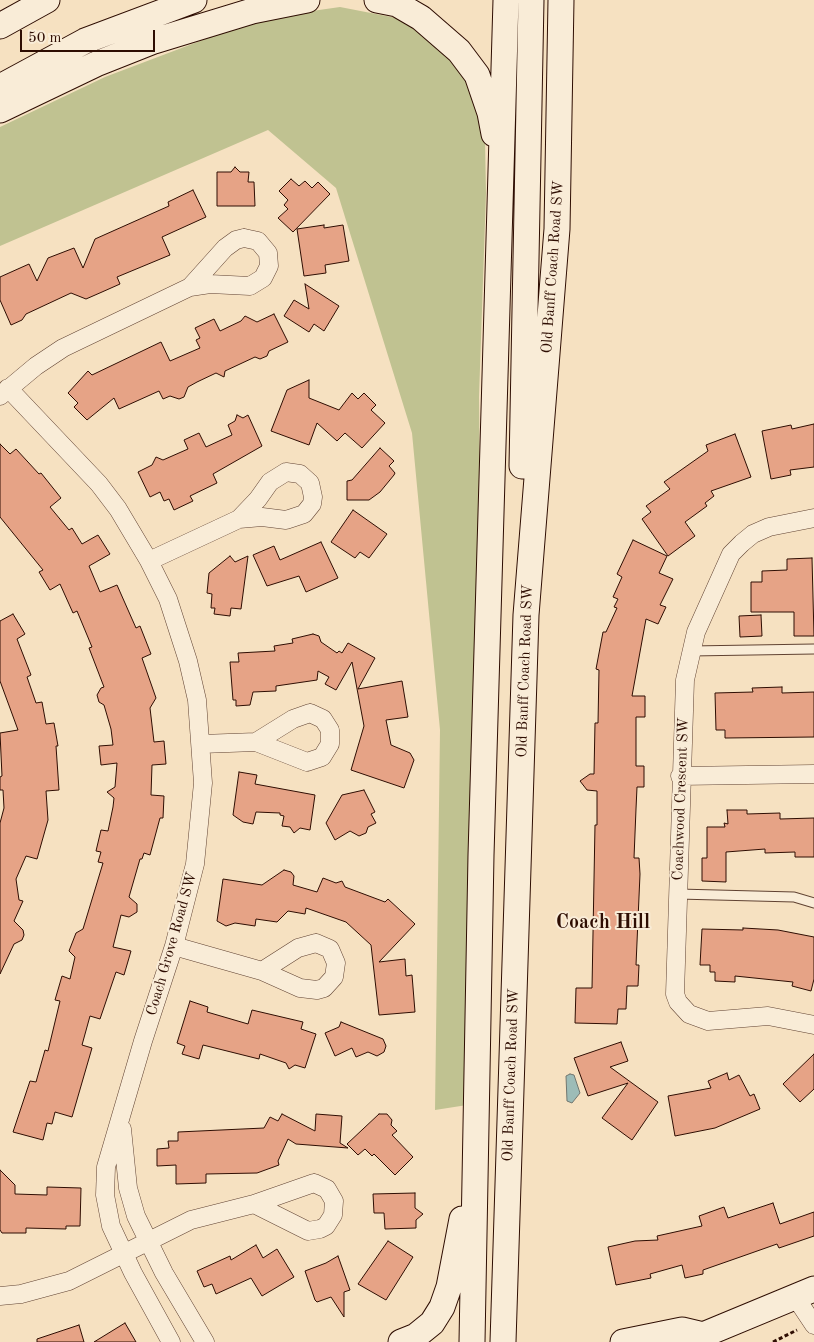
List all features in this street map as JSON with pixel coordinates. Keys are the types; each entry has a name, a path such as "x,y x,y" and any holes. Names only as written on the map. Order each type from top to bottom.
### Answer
{"main road":[{"path":"0,26 47,0"},
{"path":"0,87 159,0"},
{"path":"85,41 194,0"},
{"path":"0,110 96,64 154,41 236,15 307,0"},
{"path":"377,0 397,4 421,18 459,51 477,75 490,113 502,172"},
{"path":"472,1342 488,576 506,0"},
{"path":"526,616 522,484 531,0"},
{"name":"Old Banff Coach Road SW","path":"503,1342 526,616 557,229 562,38 561,0"},
{"path":"562,38 572,0"},
{"path":"401,1342 416,1336 432,1323 450,1287 475,1145"},
{"path":"623,1342 682,1330 698,1338 805,1293"}],"street":[{"path":"4,392 63,348 190,286"},
{"name":"Coach Grove Road SW","path":"4,392 99,484 118,509 149,561 168,599 188,661 197,700 203,783 195,864 174,946 143,1041 122,1118 106,1167 105,1195 111,1226 123,1254 171,1342"},
{"name":"Coachwood Crescent SW","path":"814,518 769,527 753,534 731,554 696,632 685,680 680,776 675,994 683,1008 698,1019 708,1021 735,1017 768,1016 814,1025"},
{"path":"149,561 239,519"},
{"path":"201,744 256,742"},
{"path":"680,776 814,774"},
{"path":"174,946 262,971"},
{"name":"Coach Grove Road SW","path":"122,1118 128,1188 148,1241 205,1342"},
{"path":"0,1296 29,1292 68,1280 190,1220 254,1204"},
{"path":"805,1293 813,1324"}],"lane":[{"path":"691,651 814,649"},
{"path":"678,894 794,897 814,903"}],"path":[{"path":"773,1342 813,1324"}],"green space":[{"path":"340,7 412,21 437,36 478,99 485,140 486,193 479,397 481,610 467,1105 435,1110 440,730 412,433 336,188 268,130 0,246 0,127 105,77 208,38 277,16"}],"water":[{"path":"574,1075 580,1093 572,1103 567,1101 566,1076"}],"building":[{"path":"235,167 240,172 249,172 248,182 254,182 255,206 217,206 217,172 231,172"},
{"path":"291,179 299,186 305,181 312,188 318,182 330,194 293,232 278,218 288,209 284,205 288,200 279,191"},
{"path":"193,190 206,217 162,237 170,255 117,277 120,284 102,292 86,299 71,293 26,314 22,320 11,325 0,300 0,277 29,264 37,281 48,258 74,248 83,268 95,239 169,206 168,202"},
{"path":"324,225 324,228 343,225 349,261 325,265 326,273 304,276 297,229"},
{"path":"305,284 339,306 324,331 314,324 309,332 284,316 294,300 309,309"},
{"path":"274,314 288,342 269,351 267,356 260,359 255,357 225,371 224,377 216,373 197,382 188,387 184,397 179,399 170,396 163,399 159,391 119,409 114,398 87,420 74,407 78,403 68,393 88,371 92,375 161,342 170,361 200,348 196,340 200,338 195,328 214,319 220,331 241,321 245,316 257,322"},
{"path":"309,380 309,398 339,410 352,393 358,399 364,393 376,405 371,410 385,423 362,448 345,433 337,441 317,423 309,445 271,431 287,390"},
{"path":"237,415 243,418 248,415 262,446 213,474 217,483 190,496 193,501 174,510 169,499 164,501 160,492 150,497 138,472 152,465 156,457 163,460 188,449 184,440 199,433 206,447 232,435 228,425 235,421"},
{"path":"814,424 814,467 790,470 791,475 771,479 762,431 791,425 792,429"},
{"path":"735,434 751,477 711,491 714,496 705,503 707,506 685,522 695,536 668,556 642,519 651,512 646,506 670,489 664,482 708,451 706,445"},
{"path":"0,444 10,454 16,449 39,474 41,473 61,498 50,507 69,530 72,528 82,544 98,535 110,554 89,566 100,592 117,585 136,628 140,626 151,654 142,658 156,698 150,708 154,742 164,741 166,764 152,765 151,795 164,796 163,818 160,818 150,855 144,853 142,859 140,859 129,897 137,904 137,912 129,917 121,915 113,947 131,951 124,975 116,972 100,1019 90,1016 82,1045 92,1048 72,1117 55,1112 52,1124 47,1123 43,1140 13,1132 30,1081 36,1082 45,1050 48,1051 60,1001 55,1000 62,976 70,979 75,957 69,951 76,933 83,929 103,863 98,862 101,852 96,851 101,830 108,831 114,798 107,792 115,787 117,763 101,765 99,746 113,745 111,729 104,705 99,702 97,695 101,688 104,687 89,648 92,647 77,611 73,613 60,584 50,590 39,572 43,570 0,517"},
{"path":"380,448 394,461 389,466 395,473 394,475 380,492 369,500 347,500 347,481 352,480"},
{"path":"353,510 387,534 369,558 360,552 355,558 331,542"},
{"path":"633,540 667,556 659,573 673,579 660,605 666,607 658,624 646,619 632,696 645,696 645,717 636,717 636,766 644,766 644,787 637,787 634,858 639,858 640,874 636,965 639,965 638,986 627,986 626,1009 618,1009 617,1024 575,1023 576,988 592,988 595,825 597,825 597,791 587,790 580,781 590,774 594,774 595,723 598,723 599,670 596,669 603,632 606,632 617,608 614,607 618,599 613,597 622,577 617,574"},
{"path":"321,542 338,578 306,592 299,576 267,586 253,555 274,546 280,560"},
{"path":"230,556 235,562 248,556 241,609 231,608 230,616 214,614 215,608 211,608 212,594 207,593 209,573"},
{"path":"812,558 814,636 794,636 794,612 751,612 751,582 762,582 762,571 787,570 787,559"},
{"path":"13,614 25,634 17,639 31,675 27,677 36,703 42,702 46,724 54,723 58,746 56,746 59,790 46,791 48,820 37,859 26,856 16,879 19,900 23,901 14,921 23,930 24,935 22,940 14,944 0,974 0,823 4,808 3,790 0,790 0,777 2,776 0,733 18,730 0,681 0,621"},
{"path":"761,615 762,636 740,637 739,616"},
{"path":"313,634 319,636 321,642 337,653 339,651 342,653 348,643 375,658 358,689 402,681 408,717 386,720 391,745 410,753 414,760 404,788 351,770 364,726 352,662 336,690 325,684 329,677 318,671 317,680 276,686 276,691 253,692 250,705 236,706 236,700 233,700 230,662 239,662 238,653 275,651 274,646 293,643 292,639"},
{"path":"782,687 782,693 814,692 814,737 725,738 725,730 716,730 715,693 753,692 752,688"},
{"path":"239,772 257,775 255,784 315,795 310,830 300,828 294,833 290,827 282,826 284,816 280,815 280,813 256,812 253,824 243,822 233,815"},
{"path":"364,790 375,812 371,814 376,823 368,827 366,833 359,836 350,831 335,840 326,823 342,795"},
{"path":"727,810 747,810 747,814 780,813 780,819 814,818 814,857 795,857 795,852 765,853 765,849 726,852 726,882 702,881 702,858 707,858 707,827 725,827 724,823 728,824"},
{"path":"284,870 291,872 294,876 293,885 317,892 323,878 336,883 342,881 345,887 385,902 388,899 415,924 379,962 405,959 406,976 412,975 415,1012 379,1015 371,945 346,922 306,908 305,914 288,911 277,922 256,919 255,926 235,923 226,926 217,921 223,879 262,885"},
{"path":"743,928 778,930 814,937 814,979 811,991 792,986 793,982 735,976 735,982 715,981 715,972 710,972 710,965 700,965 702,929 743,930"},
{"path":"190,1001 208,1007 207,1012 248,1024 252,1010 303,1022 301,1029 316,1034 305,1068 295,1065 289,1069 286,1063 260,1054 259,1059 203,1045 199,1059 182,1054 185,1046 177,1043"},
{"path":"341,1022 383,1039 386,1046 384,1052 377,1056 368,1052 356,1057 352,1048 335,1056 325,1033 339,1027"},
{"path":"621,1042 628,1061 610,1067 658,1102 632,1140 602,1118 628,1083 588,1096 574,1058"},
{"path":"814,1054 814,1089 800,1102 783,1084"},
{"path":"727,1073 729,1080 739,1075 750,1096 754,1094 760,1109 715,1128 675,1136 668,1096 711,1088 708,1081"},
{"path":"282,1114 315,1131 316,1114 342,1116 340,1143 348,1148 296,1144 288,1139 278,1161 279,1165 257,1173 206,1174 206,1183 176,1184 176,1165 157,1166 157,1149 169,1148 168,1141 178,1141 178,1132 264,1128 270,1117 278,1121"},
{"path":"379,1114 387,1114 392,1120 391,1125 397,1131 392,1135 413,1157 395,1175 374,1154 372,1156 365,1149 358,1155 347,1144"},
{"path":"0,1170 15,1185 15,1194 47,1195 47,1187 81,1188 80,1226 66,1226 66,1229 26,1228 26,1233 2,1233 0,1230"},
{"path":"415,1193 415,1208 423,1214 416,1220 416,1228 385,1229 384,1213 374,1213 373,1194"},
{"path":"773,1203 780,1224 814,1212 814,1236 779,1248 777,1244 703,1270 703,1274 685,1278 682,1265 650,1274 651,1278 616,1285 608,1247 635,1241 658,1240 657,1236 702,1226 699,1216 724,1207 728,1218"},
{"path":"388,1241 413,1257 386,1300 358,1284"},
{"path":"256,1245 263,1258 277,1249 294,1277 262,1296 251,1278 216,1294 212,1284 204,1287 197,1271 230,1256 231,1260"},
{"path":"338,1256 350,1290 344,1292 344,1317 331,1297 317,1302 315,1300 305,1271"},
{"path":"125,1323 136,1342 94,1342"},
{"path":"79,1325 84,1342 37,1342 37,1339"}],"district":[{"name":"Coach Hill","path":"603,923"}]}
